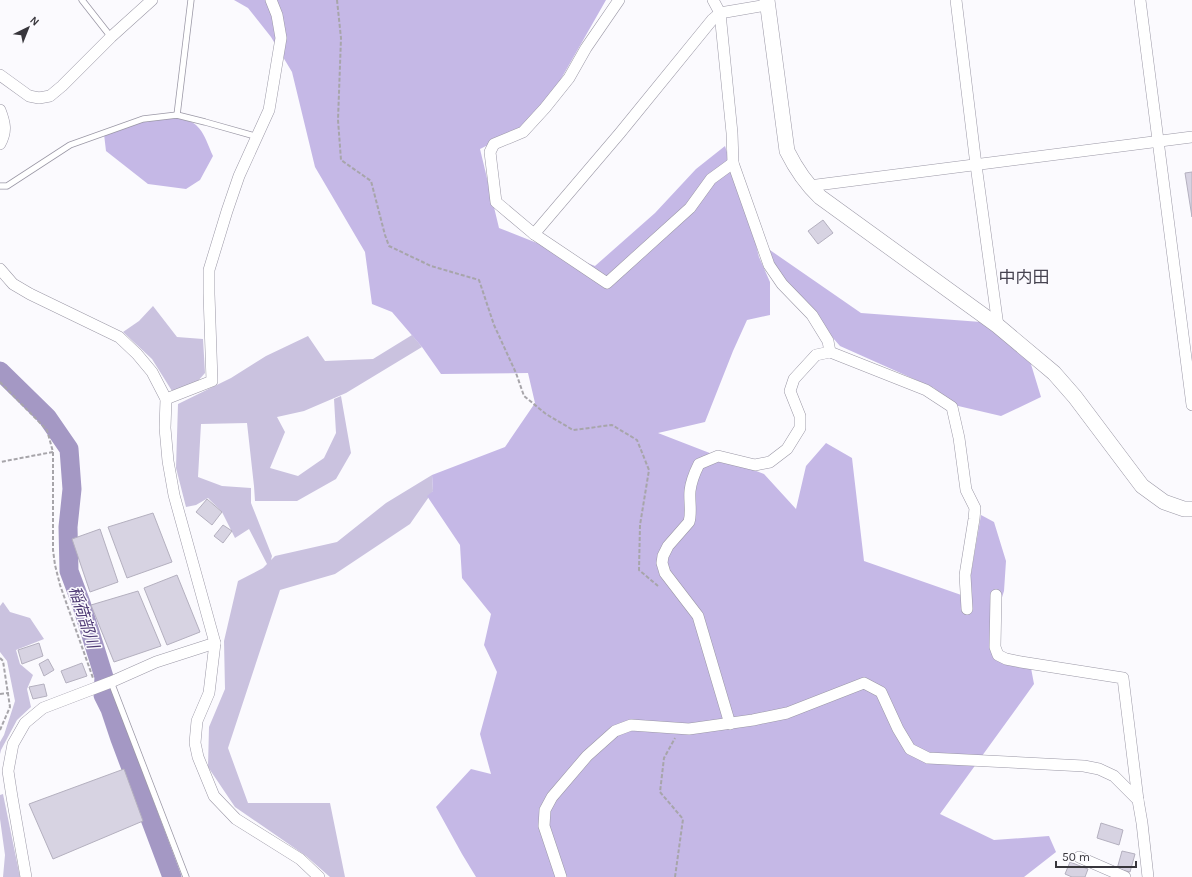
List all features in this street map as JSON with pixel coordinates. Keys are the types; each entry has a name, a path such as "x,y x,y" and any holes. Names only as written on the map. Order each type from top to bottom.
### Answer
{"street":[{"path":"0,74 29,96 39,98 50,96 152,0"},
{"path":"166,399 212,380 209,270 239,176 269,110 281,38 277,15 271,0"},
{"path":"619,0 586,48 569,78 545,108 523,132 494,144 490,152 496,202 534,234 607,283 690,208 711,179 733,163"},
{"path":"714,0 720,13 732,133 733,163 769,265 782,284 812,315 828,341 830,352"},
{"path":"956,0 976,165 998,326"},
{"path":"1140,0 1192,405"},
{"path":"534,234 620,133 712,20 720,13 767,3 787,151 797,170 809,186 820,197 998,326 1054,373 1075,397 1142,486 1164,502 1184,509 1192,509"},
{"path":"0,110 6,128 0,144"},
{"path":"809,186 1192,137"},
{"path":"0,269 13,284 30,294 119,337 137,354 152,372 166,399 165,428 168,461 174,495 215,643 209,693 197,721 195,742 198,757 214,796 236,818 300,859 319,877"},
{"path":"730,724 698,616 666,573 662,563 663,556 668,546 689,522 692,479 699,464 718,456 755,465 770,462 787,449 800,428 800,416 790,391 794,379 816,355 830,352 926,390 952,407 959,438 966,490 975,508 965,575 967,609"},
{"path":"996,595 995,647 998,655 1006,659 1021,662 1123,678 1148,877"},
{"path":"26,877 8,771 13,744 26,723 43,708 111,682 156,662 215,643"},
{"path":"561,877 544,826 545,810 552,797 587,756 615,730 631,725 689,729 730,724 787,713 864,683 881,692 898,729 910,748 928,758 1084,766 1099,769 1114,776 1138,800"},
{"path":"1079,857 1125,877"}],"lane":[{"path":"82,0 111,37"},
{"path":"177,115 191,0"},
{"path":"0,186 7,186 70,145 143,119 177,115 258,137"},
{"path":"111,682 186,877"}],"path":[{"path":"337,0 341,38 338,120 341,160 371,180 389,246 431,266 479,280 494,325 516,373 524,396 546,414 573,430 612,425 637,440 649,470 640,525 639,570 658,586"},
{"path":"0,382 47,430 53,452 54,565 96,687"},
{"path":"0,462 53,452"},
{"path":"0,658 3,661 10,707 0,730"},
{"path":"0,694 9,694"},
{"path":"675,877 683,819 660,792 664,758 680,728"}],"shaded area":[{"path":"234,0 606,0 557,86 522,128 480,149 499,228 595,266 655,213 696,169 725,146 759,257 770,282 770,315 747,320 705,422 658,433 764,474 796,509 806,466 826,443 852,458 864,561 967,597 981,515 994,522 1006,561 1004,591 990,636 992,655 1006,664 1031,668 1034,684 940,814 994,840 1049,836 1056,852 1024,877 476,877 436,807 471,769 491,774 480,734 497,672 484,645 491,614 462,578 460,545 427,496 433,491 432,475 505,447 535,403 528,373 441,374 422,347 392,312 372,304 365,252 315,167 292,72 271,37 248,8"},
{"path":"149,117 167,117 187,120 199,128 213,156 200,180 186,189 148,184 106,151 104,134"},
{"path":"767,248 861,313 981,322 1030,361 1041,397 1001,416 954,405 934,388 840,346 783,281"},
{"path":"153,306 177,337 203,339 205,373 197,382 172,391 152,359 123,332 139,321"},
{"path":"412,335 422,347 346,393 304,411 277,417 285,432 270,468 298,476 324,458 336,433 334,399 341,396 351,453 336,479 297,501 255,501 247,423 201,424 198,477 222,486 251,488 251,503 272,556 271,560 275,556 337,542 386,503 432,475 433,491 410,524 335,574 280,590 228,748 248,803 330,803 345,877 330,877 306,856 235,807 208,767 209,727 225,689 224,641 238,581 263,568 267,564 249,529 235,538 222,512 208,498 196,505 186,507 176,468 178,404 231,378 266,356 308,336 325,361 373,359"},
{"path":"3,602 10,612 30,618 44,639 16,650 20,664 33,675 27,689 31,707 17,720 0,754 0,742 4,735 15,701 7,661 0,652 0,606"},
{"path":"3,794 20,877 3,877 5,855 0,819 0,795"}],"building":[{"path":"1192,172 1192,217 1185,173"},
{"path":"823,220 833,233 818,244 808,231"},
{"path":"207,499 222,512 212,525 196,512"},
{"path":"153,513 172,562 127,578 108,527"},
{"path":"223,525 232,531 223,543 214,536"},
{"path":"100,529 118,582 90,592 72,539"},
{"path":"177,575 200,632 167,645 144,588"},
{"path":"138,591 161,646 114,662 91,605"},
{"path":"39,643 43,656 22,664 18,650"},
{"path":"48,659 54,670 44,676 39,664"},
{"path":"82,663 87,676 66,683 61,671"},
{"path":"44,684 47,696 33,699 29,687"},
{"path":"124,769 143,821 53,859 29,804"},
{"path":"1101,823 1123,830 1119,845 1097,838"},
{"path":"1122,851 1135,854 1130,872 1117,869"},
{"path":"1070,862 1088,869 1085,877 1072,877 1065,874"}],"waterway":[{"name":"稲荷部川","path":"0,371 47,417 69,449 72,489 68,527 69,571 81,603 104,677 103,695 110,709 172,877"}],"district":[{"name":"中内田","path":"1024,277"}]}
